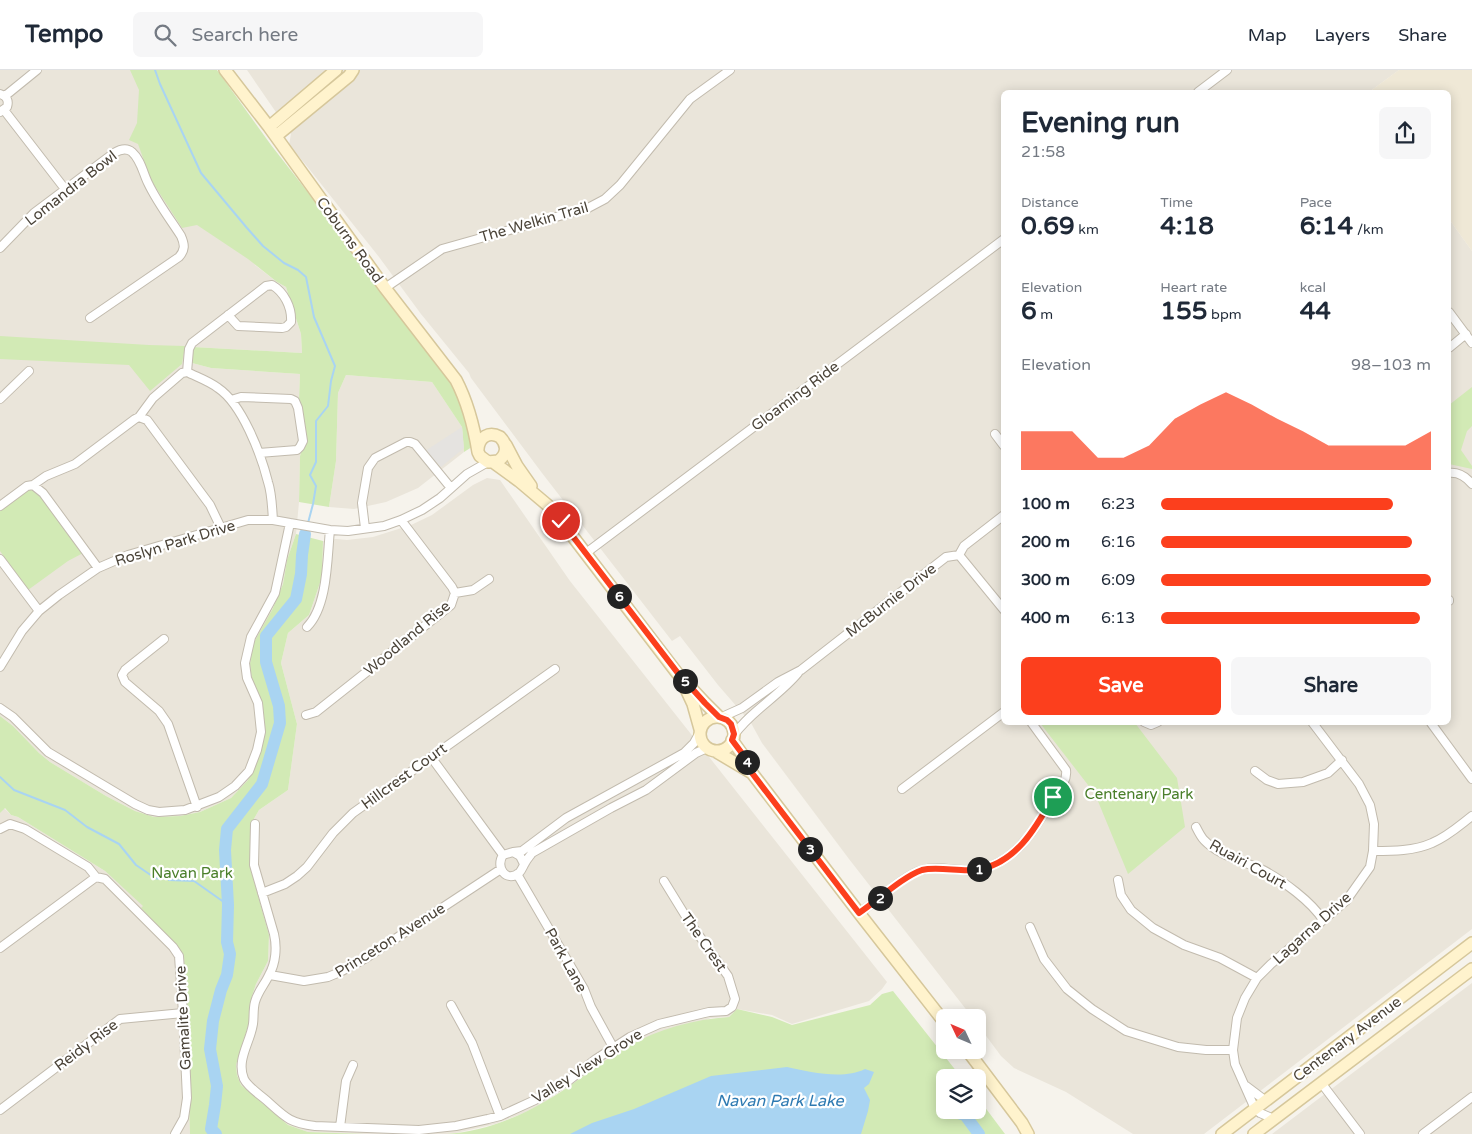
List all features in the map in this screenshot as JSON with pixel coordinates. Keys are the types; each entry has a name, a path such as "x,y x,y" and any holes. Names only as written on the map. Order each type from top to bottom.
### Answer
{"street":[{"path":"37,70 2,95 7,99 8,104 2,111 65,189"},
{"name":"Coburns Road","path":"226,70 385,288 456,380 465,396 478,451"},
{"path":"272,131 336,70"},
{"path":"272,131 349,76 353,70"},
{"name":"The Welkin Trail","path":"385,288 442,249 588,208 604,199 620,184 690,99 730,70"},
{"path":"1201,90 1227,70"},
{"name":"Lomandra Bowl","path":"0,248 34,213 114,153 122,150 132,152 148,184 181,236 185,244 183,253 90,318"},
{"name":"Gloaming Ride","path":"586,553 1001,241"},
{"path":"187,372 189,349 192,343 266,286 272,285 282,292 291,318 289,324 282,328 238,326 228,316"},
{"path":"1451,315 1472,343"},
{"path":"1451,346 1466,334"},
{"path":"0,398 29,371"},
{"path":"0,506 27,486 34,485 46,476 74,464 139,417 153,398 182,373 187,372 219,388 231,400 247,426 259,452 269,483 273,520"},
{"path":"231,400 241,397 291,399 295,401 298,408 303,441 300,447 297,450 259,452"},
{"name":"Coburns Road","path":"470,413 483,429 496,435"},
{"path":"139,417 147,420 210,505 221,528"},
{"path":"995,434 1001,442"},
{"path":"538,496 517,466 504,440 496,435 485,436 478,444 480,456 538,496 551,508 677,672 705,703 731,724 733,737 747,760 752,773 936,1011"},
{"path":"366,528 362,503 368,468 375,458 406,442 415,444 451,488"},
{"path":"490,462 502,458 506,450 506,444"},
{"name":"Roslyn Park Drive","path":"467,474 476,461 478,451"},
{"name":"Roslyn Park Drive","path":"0,667 22,630 59,594 98,568 128,555 248,520 273,520 330,530 348,531 384,526 422,510 440,498 467,474 490,462"},
{"path":"1451,473 1455,472 1468,478 1472,484"},
{"path":"34,485 43,493 98,568"},
{"name":"McBurnie Drive","path":"733,737 741,724 786,686 801,670 946,557 959,556 964,546 1001,517"},
{"name":"Woodland Rise","path":"306,716 316,712 451,605 455,593 401,520"},
{"path":"0,708 48,752 148,810 159,812 185,810 219,797 235,786 249,771 257,750 261,732 258,703 247,678 245,663 252,637 275,592 290,523"},
{"path":"308,627 316,615 324,588 330,530"},
{"path":"959,556 1001,606"},
{"path":"0,559 40,611"},
{"path":"455,593 474,590 489,579"},
{"path":"164,639 125,670 122,675 125,682 159,711 168,724 197,807"},
{"name":"Hillcrest Court","path":"262,893 285,884 297,876 308,867 333,833 354,813 555,669"},
{"name":"McBurnie Drive","path":"720,717 742,708 778,682 801,670"},
{"path":"677,672 691,698 702,742 752,773"},
{"path":"902,789 1001,714"},
{"path":"720,717 709,718 702,725 694,743 684,753 566,818 522,851 507,852 500,861 501,869 507,875 517,874 532,853 646,790 696,753 725,748 733,737"},
{"path":"859,913 906,878 923,870 976,870 998,863 1022,846 1036,829 1067,776 1066,770 1033,725"},
{"name":"Lagarna Drive","path":"1255,1109 1234,1064 1233,1050 1237,1018 1245,998 1257,978 1271,964 1346,901 1370,867 1374,851 1374,824 1370,805 1359,784 1314,725"},
{"path":"1432,725 1472,779"},
{"path":"431,757 503,855"},
{"path":"1255,771 1266,780 1278,784 1303,782 1328,772 1342,760"},
{"path":"1374,851 1401,851 1431,844 1472,816"},
{"name":"Gamalite Drive","path":"0,829 10,824 25,829 88,867 96,877 105,878 173,947 179,956 184,1013 187,1098 184,1118 176,1134"},
{"name":"Valley View Grove","path":"255,824 254,864 276,943 276,954 270,974 262,986 255,1003 253,1025 242,1059 241,1070 245,1082 285,1118 299,1124 419,1130 456,1126 500,1116 535,1100 568,1081 613,1047 630,1037 659,1024 709,1012 726,1011 732,1007"},
{"name":"Ruairi Court","path":"1196,827 1204,840 1222,853 1264,871 1290,887 1319,913 1323,920"},
{"path":"513,852 520,856 524,864"},
{"name":"Princeton Avenue","path":"270,974 304,981 328,977 340,972 366,958 501,869"},
{"name":"Park Lane","path":"517,874 584,989 613,1047"},
{"path":"0,948 96,877"},
{"path":"1118,880 1121,895 1131,910 1152,928 1184,945 1220,958 1257,978"},
{"name":"The Crest","path":"664,881 688,920 728,976 735,999 732,1007"},
{"path":"1030,927 1044,959 1066,989 1126,1031 1178,1047 1233,1050"},
{"name":"Centenary Avenue","path":"1222,1134 1472,943"},
{"name":"Centenary Avenue","path":"1254,1134 1472,969"},
{"path":"1402,997 1400,1001 1402,1005 1408,1010 1415,1012"},
{"path":"451,1006 472,1044 500,1116"},
{"name":"Reidy Rise","path":"0,1110 120,1019 184,1013"},
{"path":"974,1059 1022,1123 1028,1134"},
{"path":"340,1126 346,1081 354,1065"},
{"name":"Lagarna Drive","path":"1244,1084 1266,1101"},
{"path":"1322,1084 1360,1134"},
{"path":"1423,1134 1472,1097"},
{"path":"1255,1109 1274,1119"}],"shaded area":[{"path":"0,70 193,70 255,265 286,287 301,334 302,353 193,347 192,363 211,368 300,374 299,399 305,440 300,456 296,534 287,560 283,584 272,609 252,680 263,714 263,742 248,780 231,798 200,812 180,816 154,817 135,811 50,762 0,716"},
{"path":"247,70 1399,70 1372,90 1001,90 1001,725 1451,725 1451,222 1472,251 1472,929 1204,1134 1133,1134 1066,1092 1014,1068 1001,1056 986,1036 986,1009 966,1009 849,859 762,743 751,723 718,685 680,636 672,641 542,473 469,373 289,145 291,134"},
{"path":"1399,70 1472,70 1472,251 1451,222 1451,90 1372,90"},
{"path":"346,375 432,382 462,427 464,452 418,488 386,502 354,509 329,507 336,461 338,393"},
{"path":"462,427 464,448 441,467 425,451"},
{"path":"487,478 500,480 570,581 887,982 869,1001 792,1024 772,1015 737,1009 729,1017 711,1018 600,1064 545,1102 524,1113 495,1124 447,1134 308,1132 288,1125 241,1085 236,1065 249,1023 252,996 268,961 269,935 250,867 251,824 259,810 288,790 297,724 281,663 288,633 309,615 322,577 323,541 373,537 411,525 432,515 473,485"},
{"path":"4,808 11,815 18,817 105,871 144,906 142,908 179,948 184,956 190,1134 0,1134 0,813"},
{"path":"1472,983 1472,1134 1272,1134 1408,1031"}],"green space":[{"path":"130,70 217,70 271,145 457,384 475,445 464,452 462,427 432,382 346,375 338,393 336,461 329,507 299,502 300,456 305,440 299,399 300,374 211,368 192,363 193,347 302,353 301,334 286,287 197,225 182,228 151,180 138,144 129,140 137,123 139,90"},
{"path":"0,336 185,346 182,364 150,391 129,365 0,359"},
{"path":"1472,387 1472,426 1467,431 1461,450 1472,466 1472,469 1451,464 1451,403"},
{"path":"27,489 37,490 85,552 68,561 28,590 0,551 0,509"},
{"name":"Navan Park","path":"296,534 323,541 322,577 309,615 288,633 281,663 297,724 288,790 259,810 251,824 250,867 269,935 268,961 252,996 249,1023 236,1065 237,1075 241,1085 288,1125 308,1132 364,1134 190,1134 184,956 179,948 141,908 143,906 105,871 18,817 11,815 5,808 0,813 0,716 50,762 135,811 154,817 180,816 200,812 231,798 248,780 263,742 263,714 252,680 250,664 253,644 272,610 283,584 287,560"},
{"name":"Centenary Park","path":"1042,725 1137,725 1177,778 1185,827 1128,874 1095,794"},
{"path":"893,991 936,1045 936,1059 947,1059 955,1069 936,1069 936,1119 986,1119 986,1109 1005,1134 447,1134 472,1131 497,1124 521,1114 555,1096 616,1053 663,1030 703,1020 729,1017 737,1009 772,1017 792,1025 870,1005 882,994"}],"water":[{"name":"Navan Park Lake","path":"787,1067 837,1075 865,1069 874,1072 869,1084 864,1088 870,1100 861,1134 570,1134 592,1123 634,1109 711,1076"}],"waterway":[{"path":"155,70 201,173 263,246 284,263 298,270 306,277 314,317 335,366 328,406 316,421 316,462 310,475 316,486 308,523"},
{"path":"305,534 306,528"},
{"path":"216,1134 211,1129 217,1086 210,1049 213,1021 227,975 230,954 227,942 228,905 225,850 227,829 262,784 280,723 279,706 266,662 266,636 296,599 301,574 305,534"},
{"path":"0,777 14,790 65,810 87,827 119,844 136,865 155,878 161,879"},
{"path":"169,880 194,881 228,905"},
{"path":"968,1119 979,1134"}],"route":[{"path":"561,521 677,672 719,717 722,717 731,724 734,734 732,740 747,760 752,773 859,913 906,878 923,870 976,870 998,863 1022,846 1036,829 1053,797"}]}
